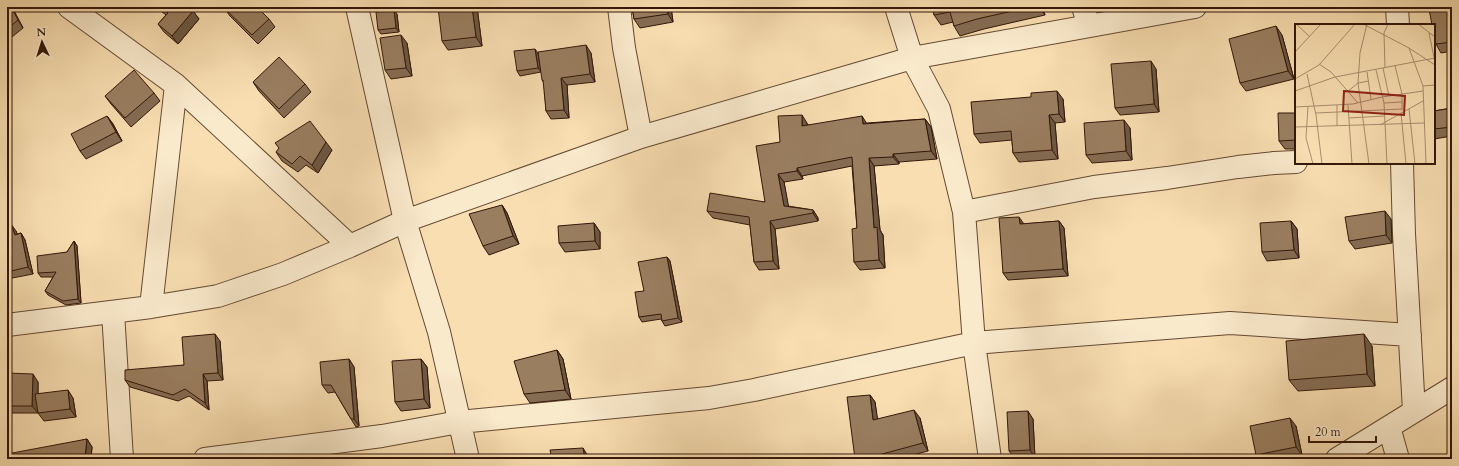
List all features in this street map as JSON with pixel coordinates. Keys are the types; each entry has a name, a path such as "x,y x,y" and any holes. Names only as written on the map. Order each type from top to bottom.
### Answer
{"street":[{"path":"69,7 176,85 350,246"},
{"path":"357,7 405,221 439,332 468,459"},
{"path":"619,7 624,48 641,137"},
{"path":"896,7 912,58 939,109 964,212 974,343 990,459"},
{"path":"7,325 151,307 218,296 283,274 405,221 641,137 912,58 1086,16 1195,7"},
{"path":"1397,7 1398,24"},
{"path":"151,307 176,85"},
{"path":"964,212 1094,187 1238,167 1295,162"},
{"path":"1402,164 1404,234 1414,411"},
{"path":"113,312 122,459"},
{"path":"205,459 382,436 459,422 709,398 754,390 974,343 1230,323 1410,335"},
{"path":"1337,459 1452,388"},
{"path":"1389,427 1398,459"}],"building":[{"path":"7,7 11,7 18,20 7,29"},
{"path":"160,7 189,7 193,11 172,36 158,24 168,13"},
{"path":"257,7 269,19 252,35 224,8"},
{"path":"438,7 472,7 476,37 442,41"},
{"path":"632,7 667,7 668,14 634,19"},
{"path":"933,7 1030,7 977,19 954,26 950,12 934,15"},
{"path":"1452,7 1452,42 1436,44 1435,24 1432,24 1429,9"},
{"path":"394,10 396,28 378,30 376,12"},
{"path":"1276,26 1288,71 1240,83 1229,39"},
{"path":"401,35 406,68 385,70 380,38"},
{"path":"586,45 590,74 561,78 564,110 546,111 538,52"},
{"path":"535,49 538,68 517,71 514,51"},
{"path":"279,57 305,84 279,109 253,82"},
{"path":"1151,61 1154,104 1115,108 1111,64"},
{"path":"134,70 154,93 125,118 105,96"},
{"path":"1057,91 1059,114 1049,115 1052,150 1013,153 1011,131 974,134 971,102 1031,97 1031,93"},
{"path":"1452,108 1452,127 1435,129 1435,111"},
{"path":"1278,113 1295,113 1295,140 1279,141"},
{"path":"802,115 802,126 862,116 863,124 925,119 931,151 893,154 893,157 869,158 874,228 877,227 879,260 854,262 852,229 857,228 852,157 797,168 797,171 778,174 784,206 813,210 813,213 770,221 773,261 754,262 749,217 707,211 710,193 765,202 756,146 780,142 778,116"},
{"path":"107,116 116,132 80,151 71,134"},
{"path":"1124,120 1126,151 1086,155 1084,123"},
{"path":"310,121 326,142 312,165 300,156 292,164 276,152 279,148 275,143"},
{"path":"502,205 513,236 483,246 469,214"},
{"path":"1385,211 1386,235 1349,241 1345,217"},
{"path":"1019,217 1020,224 1059,221 1063,269 1003,273 999,218"},
{"path":"1291,221 1294,250 1262,252 1260,223"},
{"path":"594,223 595,241 559,243 558,226"},
{"path":"11,224 15,235 21,233 28,267 7,272 7,226"},
{"path":"74,241 78,299 63,301 45,291 56,272 38,273 37,256 67,252"},
{"path":"667,257 678,318 662,321 661,314 639,317 635,292 644,291 638,262"},
{"path":"215,334 218,373 203,374 205,403 185,389 173,395 125,380 125,370 184,365 182,337"},
{"path":"1364,334 1367,374 1289,380 1286,341"},
{"path":"557,350 565,390 524,394 514,361"},
{"path":"349,359 354,419 351,419 331,385 322,385 320,362"},
{"path":"421,359 424,399 395,402 392,361"},
{"path":"7,373 33,374 32,406 7,406"},
{"path":"68,390 70,409 38,413 35,394"},
{"path":"870,395 873,420 914,410 923,443 871,457 872,459 855,459 847,397"},
{"path":"1028,411 1030,450 1009,451 1007,412"},
{"path":"1290,418 1296,447 1256,455 1250,426"},
{"path":"87,439 85,457 73,459 7,459 7,454"},
{"path":"583,448 585,459 552,459 550,450"},
{"path":"1137,456 1138,459 1105,459"}]}
